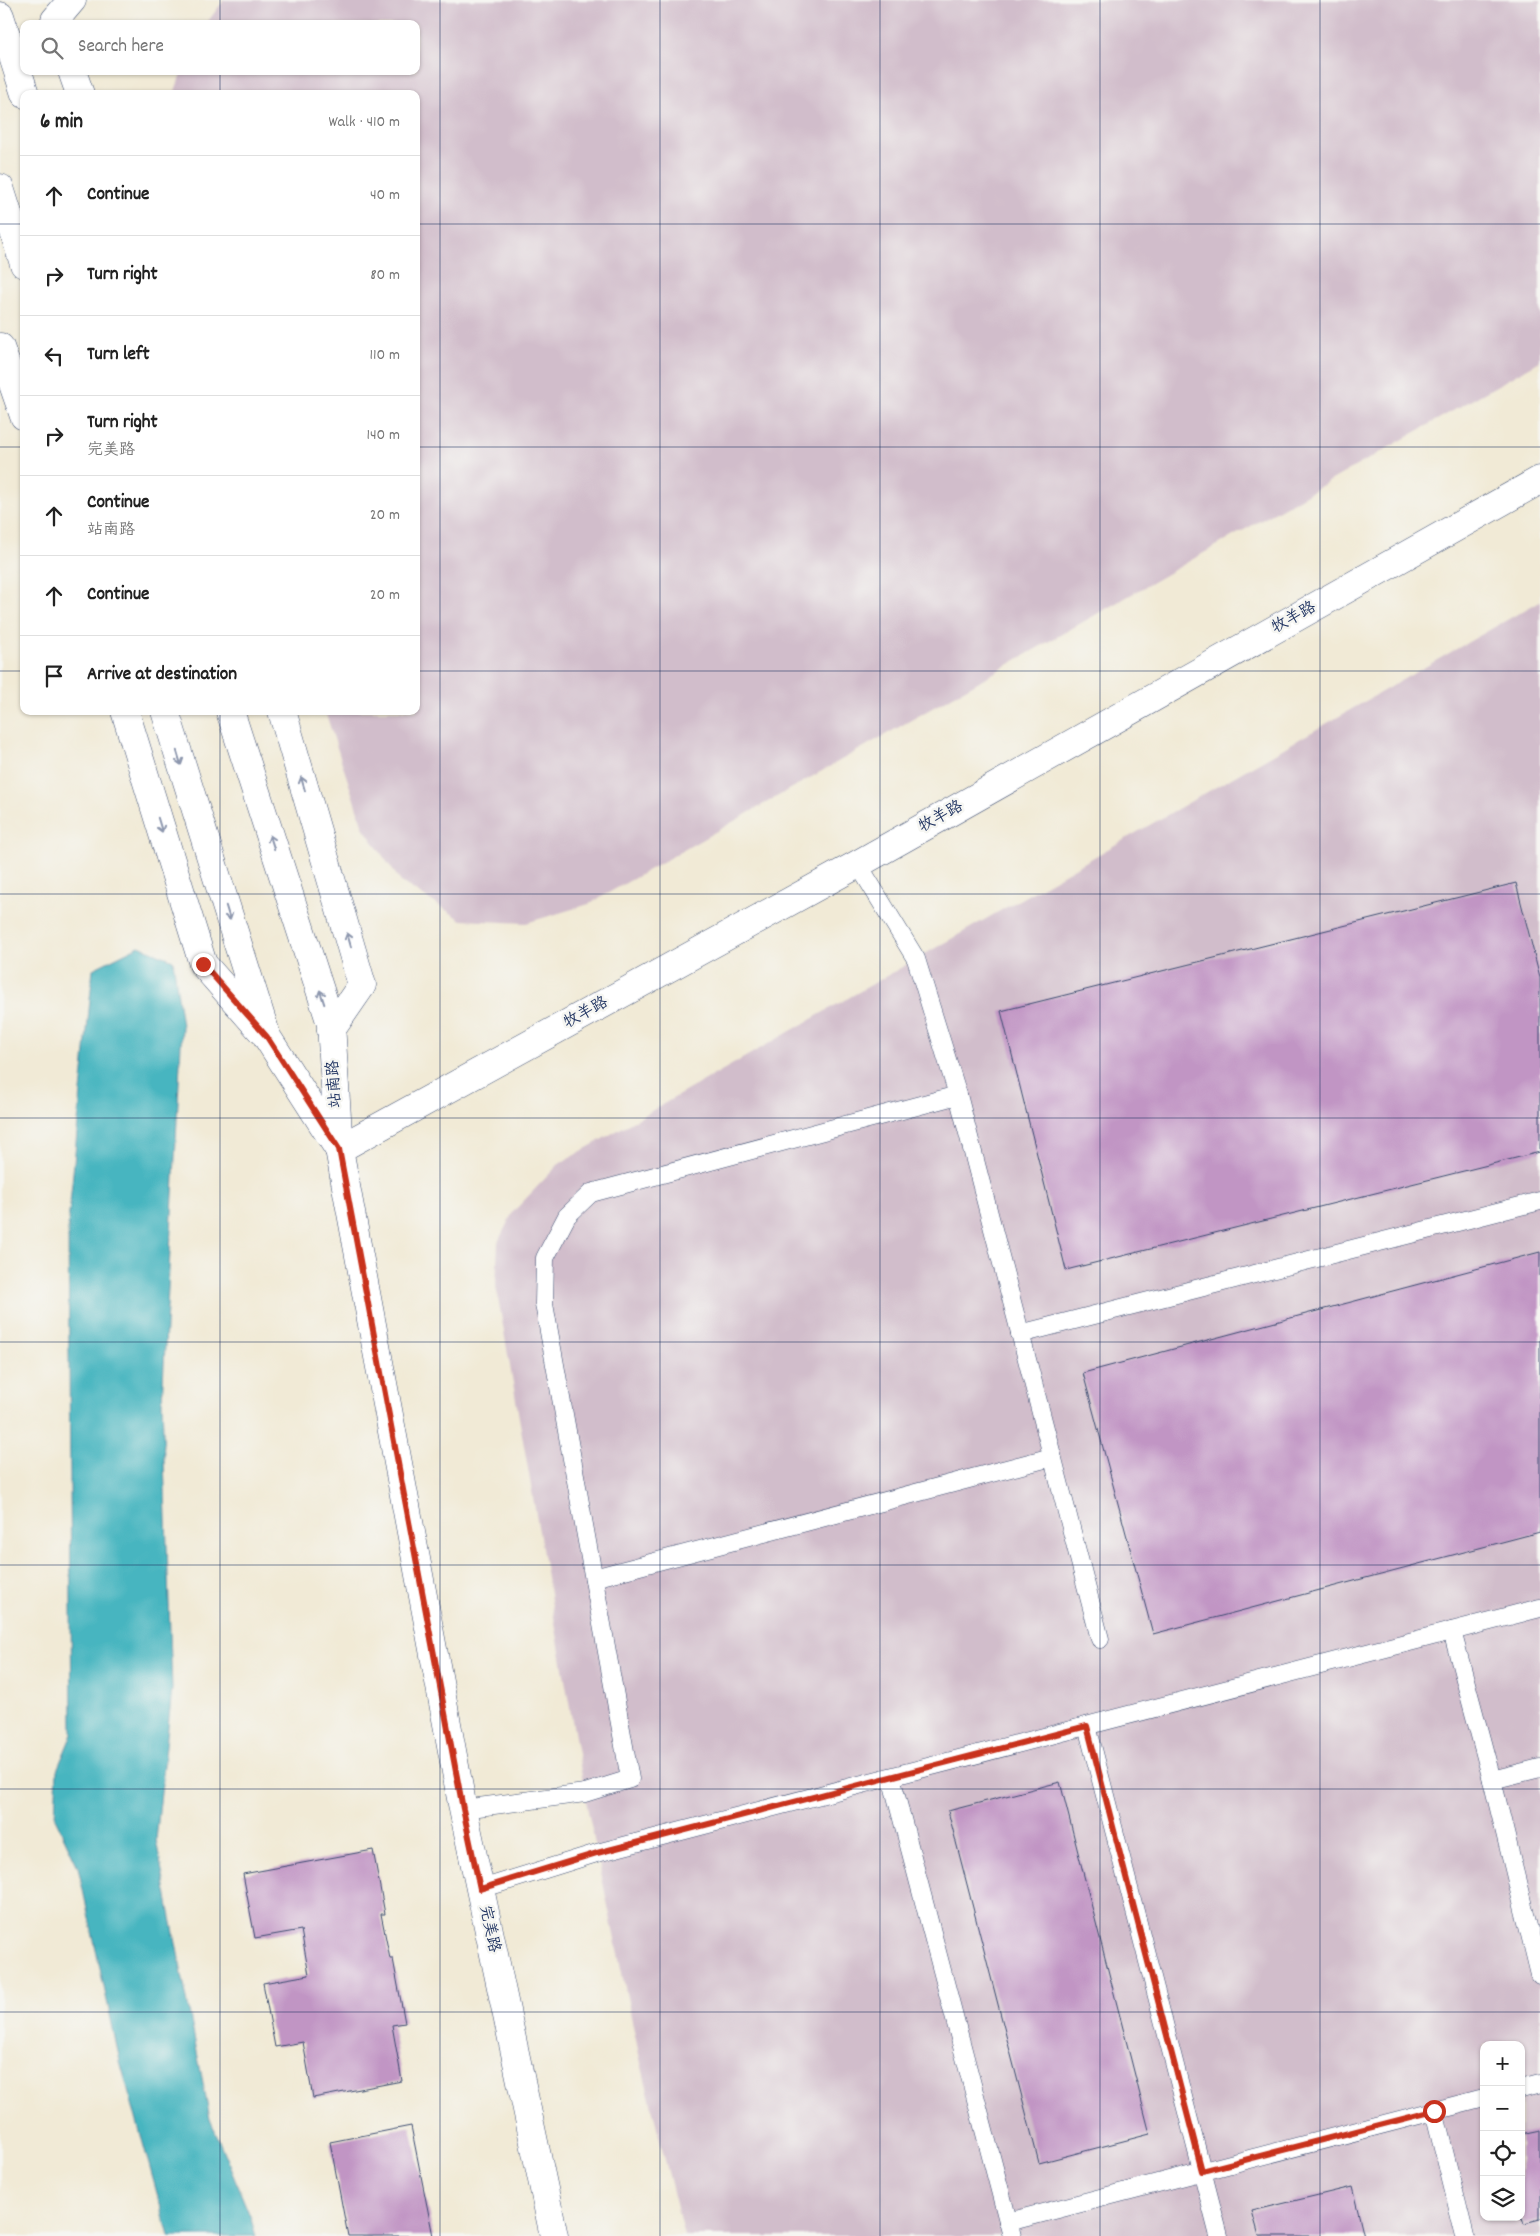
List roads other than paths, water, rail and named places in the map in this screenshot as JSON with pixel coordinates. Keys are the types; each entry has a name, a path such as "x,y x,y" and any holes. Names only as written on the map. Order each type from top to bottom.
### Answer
{"main road":[{"path":"0,16 23,90"},
{"path":"73,75 79,90"},
{"path":"0,188 20,251"},
{"path":"0,347 20,404"},
{"name":"牧羊路","path":"339,1149 858,864 1540,480"},
{"path":"126,715 203,964 267,1037"},
{"name":"站南路","path":"166,715 267,1037 339,1149"},
{"name":"站南路","path":"231,715 331,1030 339,1149"},
{"path":"283,715 362,985 331,1030"},
{"name":"完美路","path":"339,1149 463,1809 554,2236"}],"lane":[{"path":"858,864 916,959 958,1095 1100,1638"},
{"path":"463,1809 585,1793 630,1779 544,1304 545,1258 567,1216 591,1193 958,1095"},
{"path":"1020,1334 1540,1201"},
{"path":"594,1578 1052,1457"},
{"path":"480,1889 597,1853 1540,1608"},
{"path":"1452,1631 1492,1780 1534,1925 1540,1975"},
{"path":"1087,1726 1218,2236"},
{"path":"1492,1780 1540,1768"},
{"path":"891,1777 1010,2229 1202,2171 1480,2099"},
{"path":"1525,2088 1540,2084"},
{"path":"1434,2111 1465,2236"}],"water":[{"path":"139,946 173,960 182,1026 162,1402 172,1689 156,1840 210,2119 250,2216 256,2236 169,2236 120,2061 78,1867 55,1818 57,1770 72,1734 68,1224 93,969"}]}
